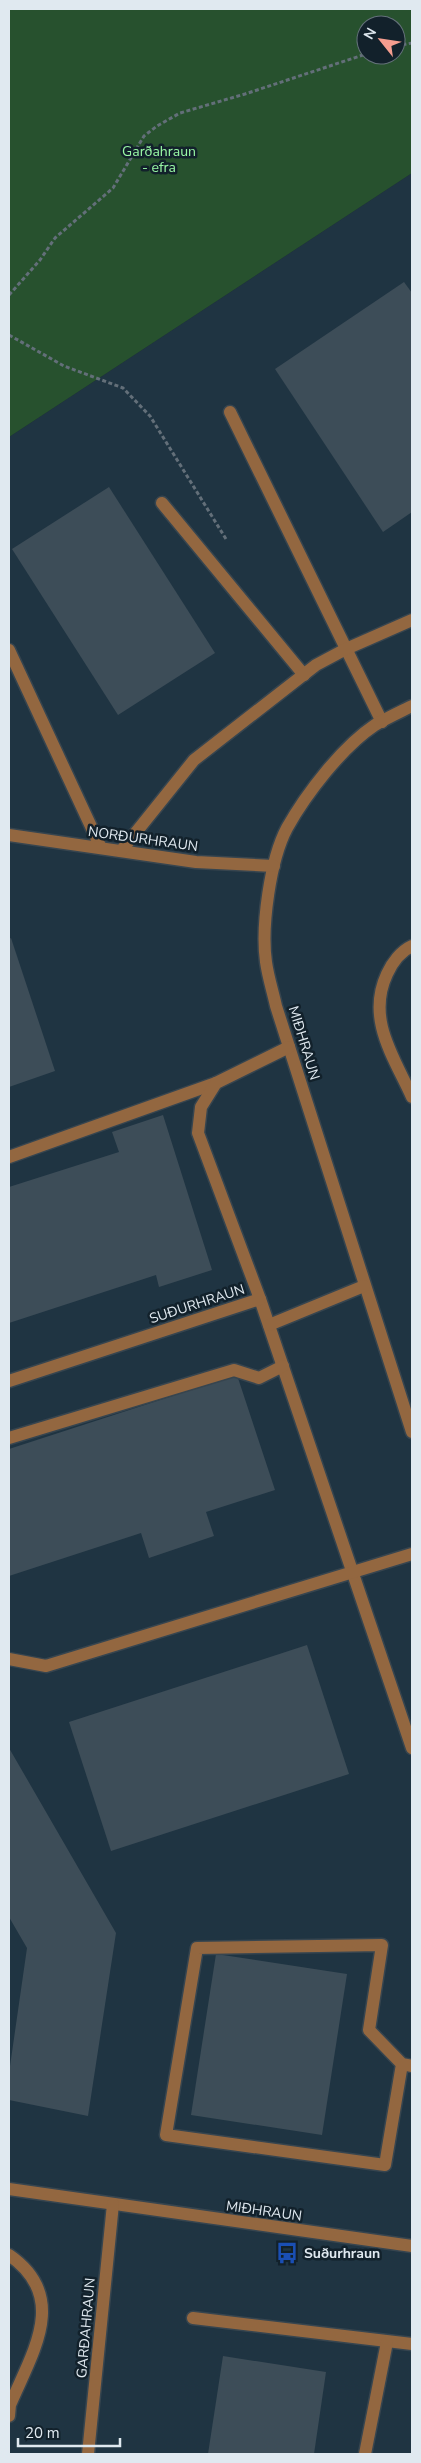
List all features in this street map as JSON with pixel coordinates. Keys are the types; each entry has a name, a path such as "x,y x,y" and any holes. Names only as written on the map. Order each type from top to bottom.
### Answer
{"street":[{"path":"230,412 382,722"},
{"path":"162,503 304,675"},
{"path":"121,851 194,760 316,665 346,649 412,620"},
{"path":"9,650 101,848"},
{"name":"MIÐHRAUN","path":"412,706 382,722 342,755 310,793 286,829 274,866 265,918 266,961 276,1006 412,1432"},
{"name":"NORÐURHRAUN","path":"9,835 196,862 274,866"},
{"path":"412,946 397,958 389,970 379,997 378,1012 380,1027 412,1097"},
{"name":"SUÐURHRAUN","path":"9,1157 216,1083 254,1062 289,1047"},
{"name":"SUÐURHRAUN","path":"9,1381 260,1299 198,1133 201,1107 216,1083"},
{"path":"269,1325 364,1286"},
{"path":"260,1299 412,1748"},
{"path":"9,1438 234,1370 259,1378 283,1366"},
{"path":"9,1659 46,1666 412,1554"},
{"path":"382,1945 369,2030 407,2065 385,2165 166,2136 197,1948 382,1945"},
{"path":"9,2189 112,2204"},
{"name":"MIÐHRAUN","path":"112,2204 412,2246"},
{"name":"GARÐAHRAUN","path":"88,2454 112,2204"},
{"path":"9,2255 23,2265 37,2285 42,2309 42,2332 10,2405 9,2416"},
{"path":"193,2318 412,2344"},
{"path":"365,2454 388,2342"}],"path":[{"path":"9,295 40,260 56,238 113,188 144,136 157,126 180,113 356,57"}],"shaded area":[{"path":"412,173 412,2454 9,2454 9,437"}],"green space":[{"name":"Garðahraun - efra","path":"9,9 412,9 412,173 9,437"}],"building":[{"path":"404,282 412,293 412,512 383,532 275,369"},
{"path":"109,487 215,653 118,715 12,549"},
{"path":"11,938 55,1071 9,1087 9,939"},
{"path":"163,1115 212,1270 159,1287 156,1275 9,1323 9,1187 119,1152 112,1132"},
{"path":"237,1375 275,1490 206,1512 214,1536 149,1558 141,1533 9,1576 9,1449"},
{"path":"307,1645 349,1774 111,1851 69,1722"},
{"path":"9,1748 116,1933 88,2116 9,2100 9,2073 27,1948 9,1917"},
{"path":"216,1954 347,1974 322,2135 191,2115"},
{"path":"223,2356 326,2372 314,2454 208,2454"}],"place":[{"name":"Suðurhraun","path":"287,2253"}]}
